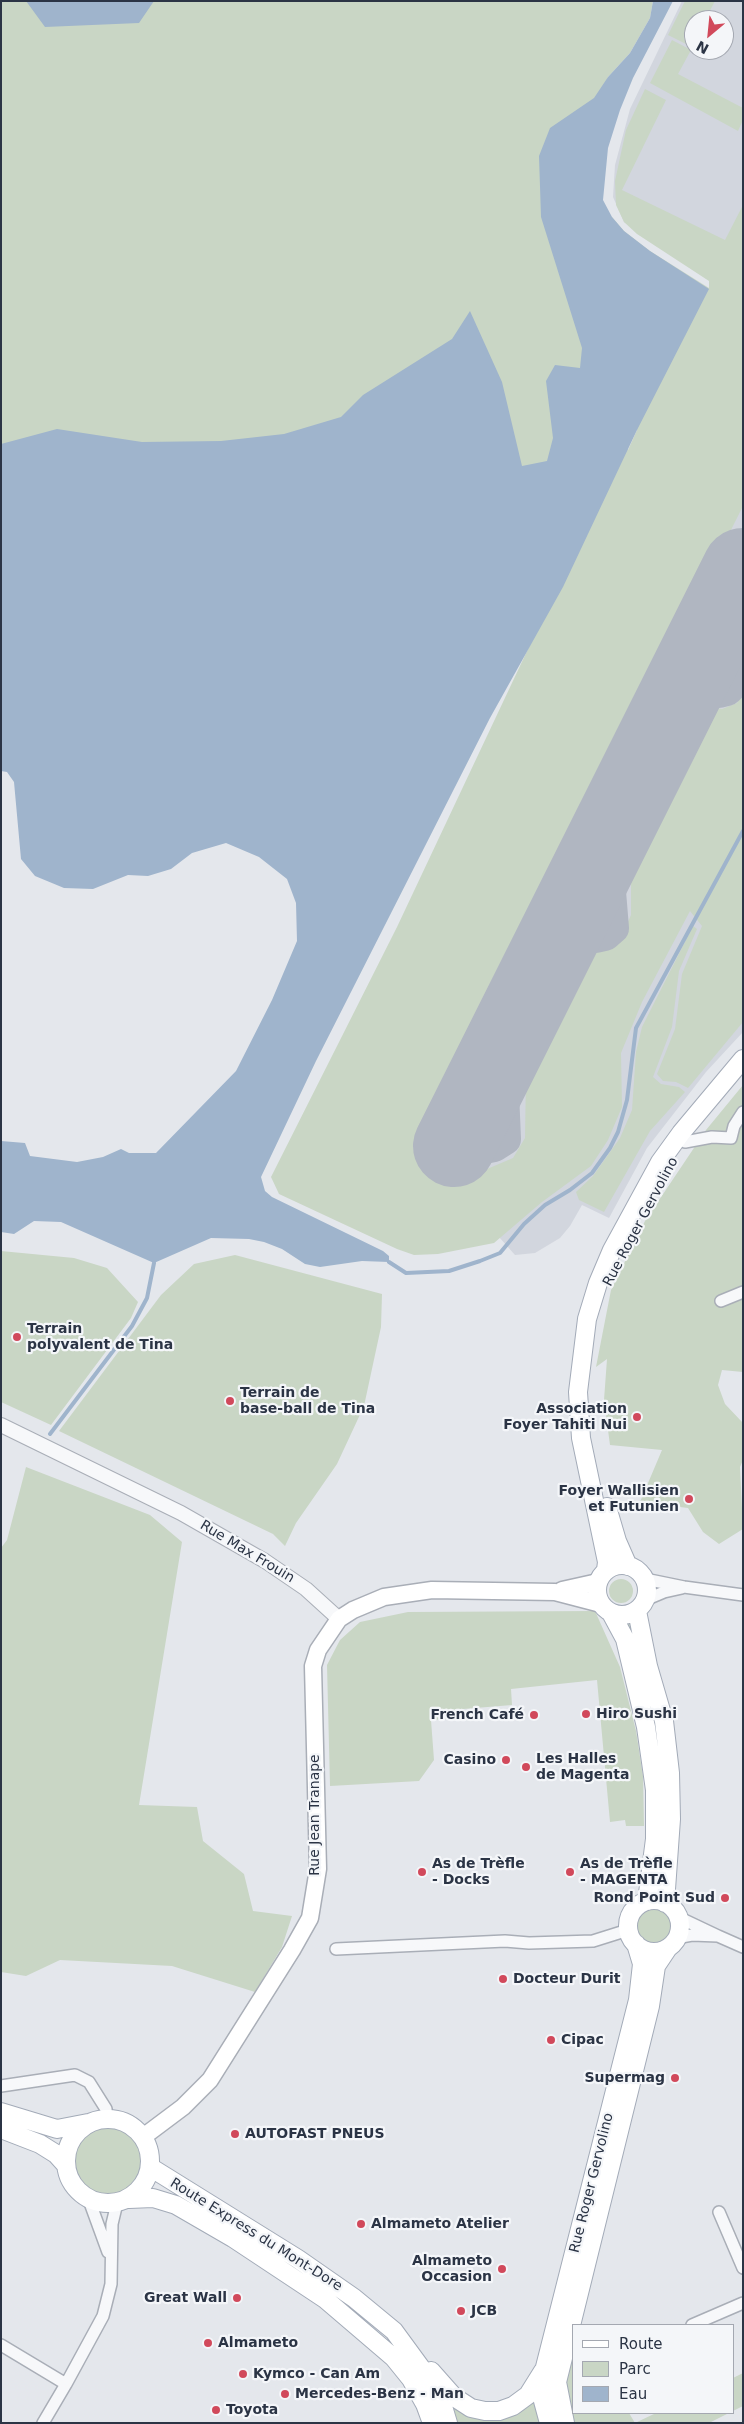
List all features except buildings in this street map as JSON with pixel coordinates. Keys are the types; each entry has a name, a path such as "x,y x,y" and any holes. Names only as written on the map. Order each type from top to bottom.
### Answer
{"main road":[{"name":"Rue Roger Gervolino","path":"602,1576 607,1562 581,1438 578,1392 587,1319 598,1283 612,1250 660,1162 681,1133 743,1059"},
{"name":"Rue Roger Gervolino","path":"628,1566 617,1541 590,1449 586,1410 588,1365 603,1294 622,1251 685,1142 743,1073"},
{"path":"339,1619 353,1610 384,1597 432,1590 555,1592 624,1616 641,1606 647,1594 645,1579 638,1570 620,1565 602,1576 555,1592"},
{"path":"602,1576 598,1597 625,1639 646,1727 655,1790 654,1839 647,1901"},
{"path":"641,1606 648,1666 664,1721 670,1773 671,1819 665,1903"},
{"name":"Rue Jean Tranape","path":"143,2137 183,2107 210,2080 310,1918 318,1869 313,1666 318,1650 339,1619"},
{"path":"647,1901 665,1903 670,1906 678,1917 679,1924 672,1943 651,1952 632,1937 628,1923 634,1910 647,1901"},
{"name":"Rue Roger Gervolino","path":"550,2423 543,2401 544,2371 638,2000 642,1964 632,1937"},
{"name":"Rue Roger Gervolino","path":"572,2324 650,2006 656,1966 672,1943"},
{"path":"1,2112 57,2129 107,2118 125,2122 135,2128 143,2137 150,2157 150,2167 146,2180 139,2190 123,2201 103,2204 89,2200 72,2185 65,2164 66,2152 70,2140 78,2130 89,2123"},
{"path":"1,2129 40,2144 56,2154 65,2164"},
{"name":"Route Express du Mont-Dore","path":"150,2167 298,2259 354,2298 394,2331 424,2372 442,2404 448,2423"},
{"name":"Route Express du Mont-Dore","path":"123,2201 153,2198 176,2205 234,2238 325,2299 394,2358 411,2379 425,2404 432,2423"},
{"name":"Rue Roger Gervolino","path":"565,2423 558,2382 572,2325"},
{"path":"394,2331 454,2396 471,2408 499,2411 513,2406 528,2395 544,2371"}],"street":[{"path":"685,1142 712,1137 731,1138 734,1126 743,1112"},
{"path":"722,1301 743,1292"},
{"name":"Rue Max Frouin","path":"1,1425 181,1513 265,1561 306,1589 339,1619"},
{"path":"645,1579 684,1587 743,1595"},
{"path":"641,1606 664,1592 684,1587"},
{"path":"678,1917 743,1947"},
{"path":"672,1943 692,1935 718,1936"},
{"path":"336,1949 506,1941 529,1943 593,1941 632,1937"},
{"path":"1,2086 74,2075 89,2082 106,2109 107,2118"},
{"path":"89,2200 110,2256"},
{"path":"43,2423 103,2316 111,2284 112,2224 123,2201"},
{"path":"719,2212 743,2268"},
{"path":"694,2324 743,2302"},
{"path":"1,2345 66,2384"}],"shaded area":[{"path":"682,1 743,1 743,1032 706,1072 647,1148 609,1218 582,1205 570,1226 560,1238 535,1253 515,1255 499,1237 302,1119 722,278 638,232 624,222 613,197 615,165 630,109"}],"green space":[{"path":"1,1 653,1 650,18 630,53 608,77 593,131 628,450 637,430 612,217 624,231 650,251 709,288 709,281 637,234 624,222 616,205 615,181 626,130 645,89 666,100 622,190 725,240 743,205 743,506 425,1140 487,1169 513,1158 525,1138 526,1075 580,959 619,942 631,915 631,862 708,706 722,709 737,703 743,693 743,1022 688,1088 676,1082 663,1081 657,1074 675,1029 682,974 702,926 690,911 642,1002 621,1053 622,1107 608,1140 591,1166 542,1202 494,1243 438,1254 414,1255 397,1249 279,1194 271,1177 397,927 536,632 1,461"},
{"path":"685,1 715,1 710,10 684,10 684,43 668,35"},
{"path":"672,40 684,46 684,60 686,60 678,74 743,108 743,120 738,131 650,83"},
{"path":"693,926 697,929 679,971 672,1027 653,1077 661,1084 679,1087 685,1092 650,1131 604,1212 579,1200 576,1192 593,1176 620,1138 632,1110 636,1052 642,1027"},
{"path":"743,1085 743,1372 722,1370 718,1385 725,1404 743,1423 743,1460 740,1467 743,1529 719,1544 703,1532 688,1508 640,1502 662,1450 610,1445 604,1400 607,1359 596,1367 611,1290 645,1221 706,1130"},
{"path":"1,1251 74,1258 107,1268 138,1302 131,1318 51,1425 1,1402"},
{"name":"Terrain de base-ball de Tina","path":"235,1255 382,1294 381,1327 364,1406 337,1464 296,1523 285,1546 273,1534 59,1431 161,1295 194,1264"},
{"path":"26,1467 150,1515 182,1542 139,1805 197,1807 203,1841 244,1874 253,1911 292,1916 282,1947 255,1992 172,1966 60,1960 26,1976 1,1972 1,1548 7,1540"},
{"path":"621,1579 629,1583 633,1591 629,1599 621,1603 613,1599 609,1591 613,1583"},
{"path":"595,1611 620,1667 636,1731 643,1776 644,1826 626,1826 625,1820 610,1822 597,1680 511,1689 512,1705 451,1710 451,1719 431,1720 434,1760 419,1781 330,1786 327,1665 340,1640 360,1622 408,1612"},
{"path":"634,1619 664,1721 670,1906 678,1917 718,1936 677,1938 668,1948 577,2324 572,2324 572,2414 630,2414 635,2423 448,2423 442,2403 499,2411 544,2371 638,2000 628,1923 634,1909 640,1905 655,1839 625,1621"},
{"path":"108,2124 122,2127 134,2134 141,2146 144,2160 141,2174 134,2186 122,2193 108,2196 94,2193 82,2186 75,2174 72,2160 75,2146 82,2134 94,2127"},
{"path":"743,2373 743,2406 734,2410 734,2378"},
{"path":"654,2414 727,2414 709,2423 635,2423"}],"water":[{"path":"26,1 154,1 139,23 45,27"},
{"path":"653,1 673,1 633,78 620,110 608,148 603,200 612,217 624,231 650,251 709,289 637,430 563,587 490,718 316,1061 261,1177 265,1191 272,1197 383,1251 389,1256 389,1262 362,1261 320,1267 305,1264 282,1249 264,1242 249,1239 211,1238 154,1263 61,1222 34,1221 14,1234 1,1232 1,1141 25,1143 30,1156 77,1162 103,1157 121,1149 129,1153 156,1153 236,1071 272,1000 297,941 296,903 287,879 259,857 226,843 192,853 171,869 148,876 128,875 93,889 64,888 35,876 21,859 14,782 7,772 1,771 1,444 57,429 142,442 221,441 284,434 341,417 363,395 452,339 470,311 502,382 522,466 547,461 553,438 546,381 555,365 580,368 582,348 541,217 539,156 550,128 594,98 608,77 630,53 650,18"}],"waterway":[{"path":"389,1262 406,1273 449,1271 500,1253 524,1224 545,1205 570,1190 592,1173 610,1148 618,1132 627,1100 636,1028 743,831"},
{"path":"50,1434 132,1326 147,1298 154,1263"}],"taxiway":[{"path":"706,642 695,649 690,657 691,675 699,686 706,690 719,692 727,690 735,682 728,599"},
{"path":"584,887 573,895 568,902 566,912 568,921 576,931 584,935 596,937 605,935 613,928 606,843"},
{"path":"481,1093 466,1106 462,1116 463,1126 468,1138 473,1144 484,1148 494,1146 505,1139 502,1069 505,1045"}],"runway":[{"path":"454,1146 743,569"}],"place":[{"name":"Terrain polyvalent de Tina","path":"17,1337"},
{"name":"Terrain de base-ball de Tina","path":"230,1401"},
{"name":"Association Foyer Tahiti Nui","path":"637,1417"},
{"name":"Foyer Wallisien et Futunien","path":"689,1499"},
{"name":"Hiro Sushi","path":"586,1714"},
{"name":"French Café","path":"534,1715"},
{"name":"Casino","path":"506,1760"},
{"name":"Les Halles de Magenta","path":"526,1767"},
{"name":"As de Trèfle - Docks","path":"422,1872"},
{"name":"As de Trèfle - MAGENTA","path":"570,1872"},
{"name":"Rond Point Sud","path":"725,1898"},
{"name":"Docteur Durit","path":"503,1979"},
{"name":"Cipac","path":"551,2040"},
{"name":"Supermag","path":"675,2078"},
{"name":"AUTOFAST PNEUS","path":"235,2134"},
{"name":"Almameto Atelier","path":"361,2224"},
{"name":"Almameto Occasion","path":"502,2269"},
{"name":"Great Wall","path":"237,2298"},
{"name":"JCB","path":"461,2311"},
{"name":"Almameto","path":"208,2343"},
{"name":"Kymco - Can Am","path":"243,2374"},
{"name":"Mercedes-Benz - Man","path":"285,2394"},
{"name":"Toyota","path":"216,2410"}]}
